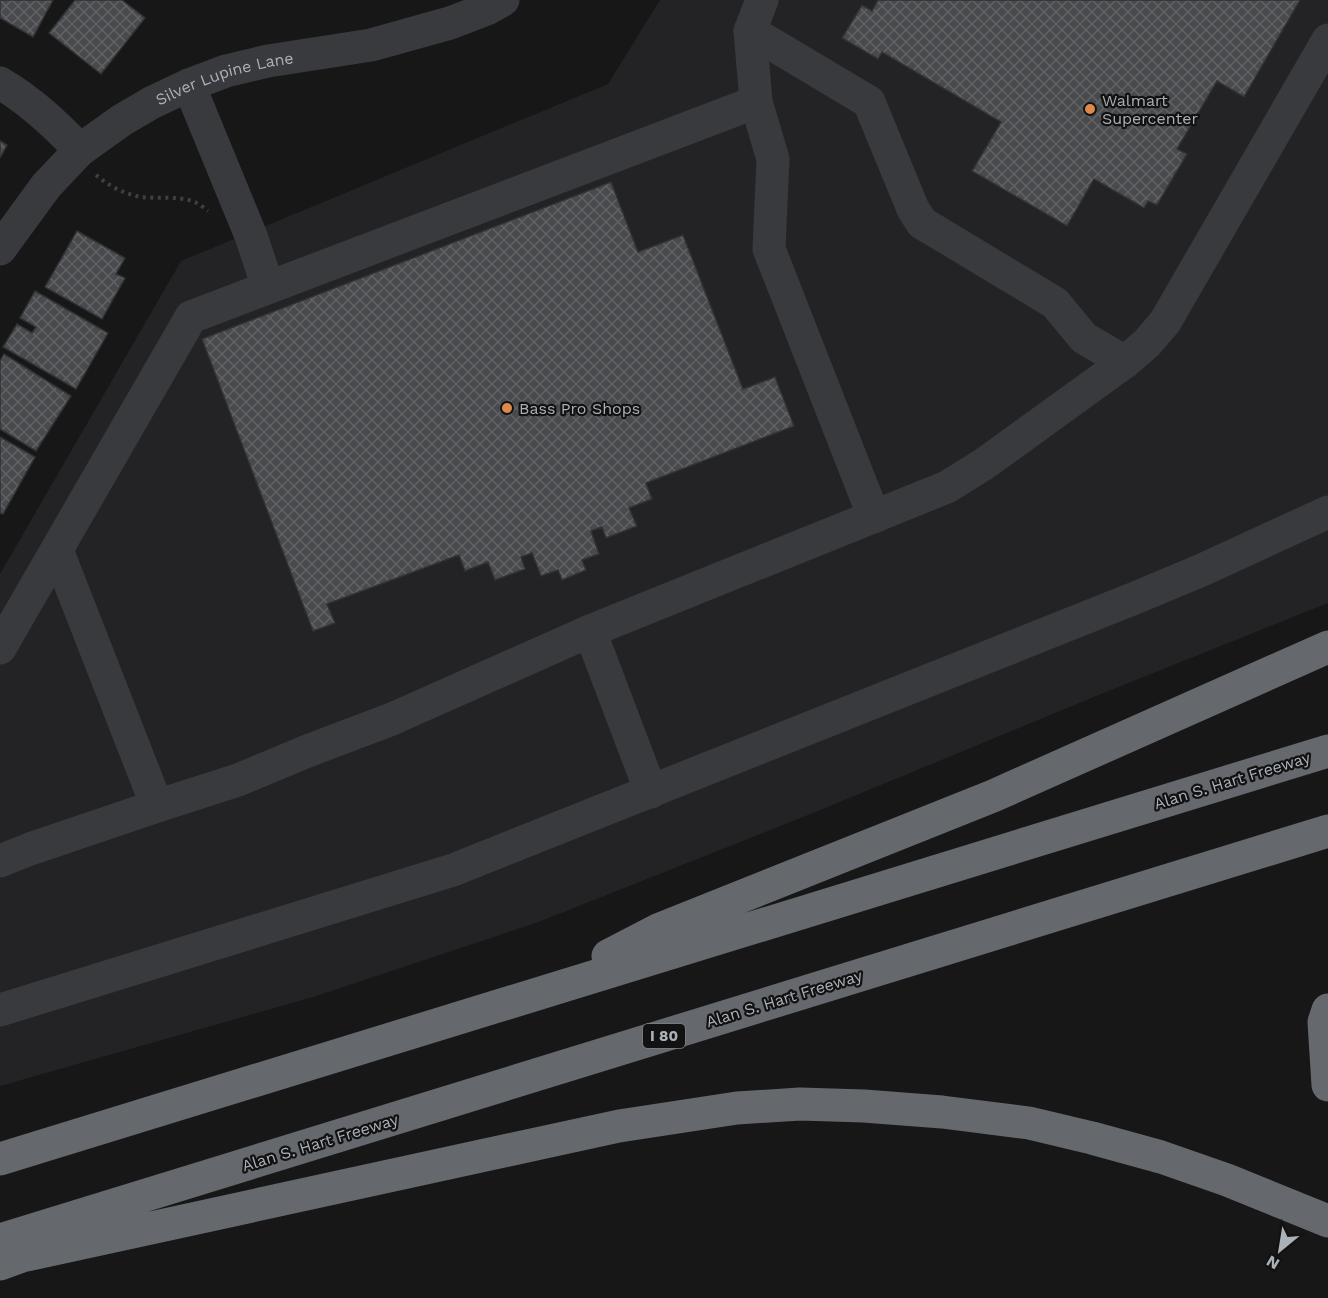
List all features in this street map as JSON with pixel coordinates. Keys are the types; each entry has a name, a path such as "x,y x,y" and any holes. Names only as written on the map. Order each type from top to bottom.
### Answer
{"highway":[{"path":"531,996 660,929 993,796 1328,647"},
{"name":"Alan S. Hart Freeway","path":"0,1159 1328,751"},
{"name":"Alan S. Hart Freeway","path":"0,1240 1328,831"},
{"path":"1328,1010 1324,1022 1328,1085"},
{"path":"0,1264 34,1254 619,1126 737,1108 800,1104 942,1112 1029,1123 1161,1157 1227,1180 1328,1221"}],"street":[{"path":"762,0 750,31 756,102 773,159 768,249 874,517"},
{"name":"Silver Lupine Lane","path":"0,249 46,186 77,153 122,120 151,103 226,71 268,61 371,45 450,23 492,3"},
{"path":"750,31 870,102 913,209 922,223 1055,303 1084,338 1125,362"},
{"path":"0,861 238,780 392,719 590,631 947,487 975,470 1125,362 1147,343 1165,322 1328,40"},
{"path":"0,83 56,125 77,153"},
{"path":"189,85 250,236 268,287"},
{"path":"0,648 191,317 756,102"},
{"path":"0,1010 453,870 1144,594 1328,512"},
{"path":"57,550 157,806"},
{"path":"590,631 651,792"}],"path":[{"path":"77,153 106,184 117,190 141,197 181,199 197,203 211,213"}],"shaded area":[{"path":"660,0 1328,0 1328,603 536,923 313,997 0,1086 0,574 181,261 608,84"}],"building":[{"path":"0,0 53,0 33,37 0,18"},
{"path":"75,0 122,0 145,18 101,74 49,33"},
{"name":"Walmart Supercenter","path":"878,0 1300,0 1244,97 1217,81 1177,149 1187,154 1157,205 1148,201 1144,208 1094,179 1067,226 972,171 1001,122 882,52 878,59 842,38 862,5 872,11"},
{"path":"0,141 7,145 0,158"},
{"name":"Bass Pro Shops","path":"611,182 638,252 683,235 743,389 775,377 794,426 646,483 652,499 629,508 637,526 606,538 602,527 591,531 599,554 582,560 586,570 562,580 558,570 541,576 532,553 521,557 525,569 495,580 488,562 465,571 459,555 327,604 335,623 313,631 202,339"},
{"path":"77,231 125,258 116,274 125,278 102,319 45,287"},
{"path":"35,291 108,333 76,389 3,347 17,324 32,333 36,327 20,318"},
{"path":"4,354 71,396 36,451 0,429 0,361"},
{"path":"0,437 35,457 3,514 0,513"}],"place":[{"name":"Walmart Supercenter","path":"1090,109"},
{"name":"Bass Pro Shops","path":"507,408"}]}
